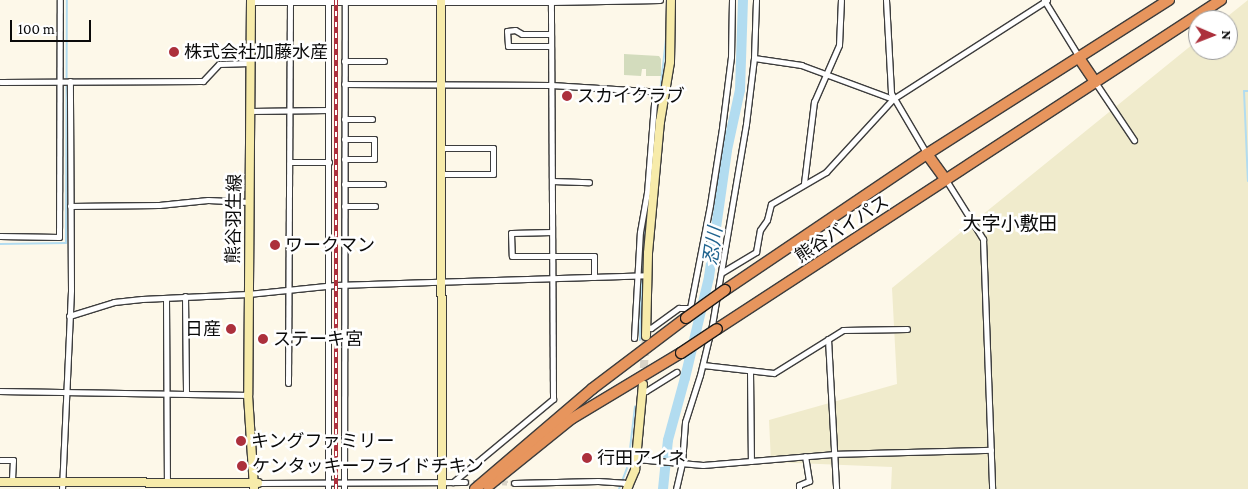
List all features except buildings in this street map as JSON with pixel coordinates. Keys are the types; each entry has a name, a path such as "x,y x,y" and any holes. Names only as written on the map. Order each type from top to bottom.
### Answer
{"highway":[{"name":"熊谷バイパス","path":"474,489 592,388 724,290 927,154 1169,0"},
{"name":"熊谷バイパス","path":"484,489 571,419 681,353 1222,0"},
{"path":"1079,58 1096,82"},
{"path":"927,154 946,180"}],"street":[{"path":"0,236 59,237 60,0"},
{"path":"251,1 660,0"},
{"path":"634,338 660,92 670,62 671,0"},
{"path":"646,327 650,328 679,308 690,308 710,204 723,120 731,57 732,0"},
{"path":"676,489 685,422 703,365 721,273 754,58 756,0"},
{"path":"804,183 814,102 839,45 841,0"},
{"path":"886,0 893,99 927,154"},
{"name":"熊谷羽生線","path":"251,1 248,395 254,486"},
{"path":"328,1 328,489"},
{"path":"344,1 344,489"},
{"path":"441,1 442,486"},
{"path":"0,482 63,486 167,482 254,486 344,482 442,486 453,482 553,399 551,1"},
{"path":"721,273 756,252 760,230 767,220 771,204 804,183 826,172 893,99 1045,1 1079,58"},
{"path":"288,383 290,2"},
{"path":"551,34 522,34 515,30 507,31 508,46 551,46"},
{"path":"754,58 801,65 893,99"},
{"path":"344,61 384,61"},
{"path":"0,82 60,80 203,81 219,64 250,63"},
{"path":"63,486 69,316 70,81"},
{"path":"1096,82 1134,140"},
{"path":"344,84 442,86 551,85 660,92"},
{"path":"250,111 328,110"},
{"path":"344,119 372,119"},
{"path":"344,139 374,139 374,159 344,159"},
{"path":"442,148 493,148 492,174 442,174"},
{"path":"290,162 328,162"},
{"path":"946,180 983,238 992,489"},
{"path":"552,181 589,182"},
{"path":"344,184 383,184"},
{"path":"70,206 159,205 208,200 249,202"},
{"path":"344,206 375,206"},
{"path":"552,232 511,233 512,256 594,256 594,277"},
{"path":"642,275 646,336"},
{"path":"69,316 114,302 185,296 248,294 344,284 642,275"},
{"path":"185,296 186,393"},
{"path":"166,298 167,482"},
{"path":"703,365 774,373 842,330 907,329"},
{"path":"828,339 836,489"},
{"path":"750,371 751,461"},
{"path":"514,483 551,482 626,486 636,459 643,387 646,390 676,372"},
{"path":"0,391 66,393 167,392 248,395"},
{"path":"636,459 703,465 833,454 991,450"},
{"path":"799,489 799,485 809,481 805,456"},
{"path":"0,460 13,460 12,482"},
{"path":"453,482 465,482"},
{"path":"551,482 551,489"}],"shaded area":[{"path":"1248,0 1248,489 891,489 892,467 771,462 769,420 897,384 892,288 1188,48 1188,60 1238,60 1238,10 1236,10"}],"green space":[{"path":"624,54 659,56 661,59 661,76 646,76 646,69 642,69 641,76 624,75"}],"waterway":[{"path":"0,244 66,243 67,0"},
{"name":"忍川","path":"663,489 668,440 709,277 727,150 740,90 743,0"},
{"path":"658,111 667,29"},
{"path":"1248,91 1244,91 1248,181"},
{"path":"650,188 652,165"},
{"path":"640,340 642,257 649,195"},
{"path":"619,489 628,466 635,406"}],"tunnel":[{"path":"643,380 646,336"},
{"path":"465,482 482,482"},
{"path":"495,482 514,483"}],"railway":[{"path":"336,0 336,489"}],"place":[{"name":"株式会社加藤水産","path":"174,52"},
{"name":"スカイクラブ","path":"567,96"},
{"name":"ワークマン","path":"275,245"},
{"name":"日産","path":"231,329"},
{"name":"ステーキ宮","path":"263,339"},
{"name":"キングファミリー","path":"241,441"},
{"name":"行田アイネ","path":"587,458"},
{"name":"ケンタッキーフライドチキン","path":"242,466"}],"district":[{"name":"大字小敷田","path":"1010,224"}]}
